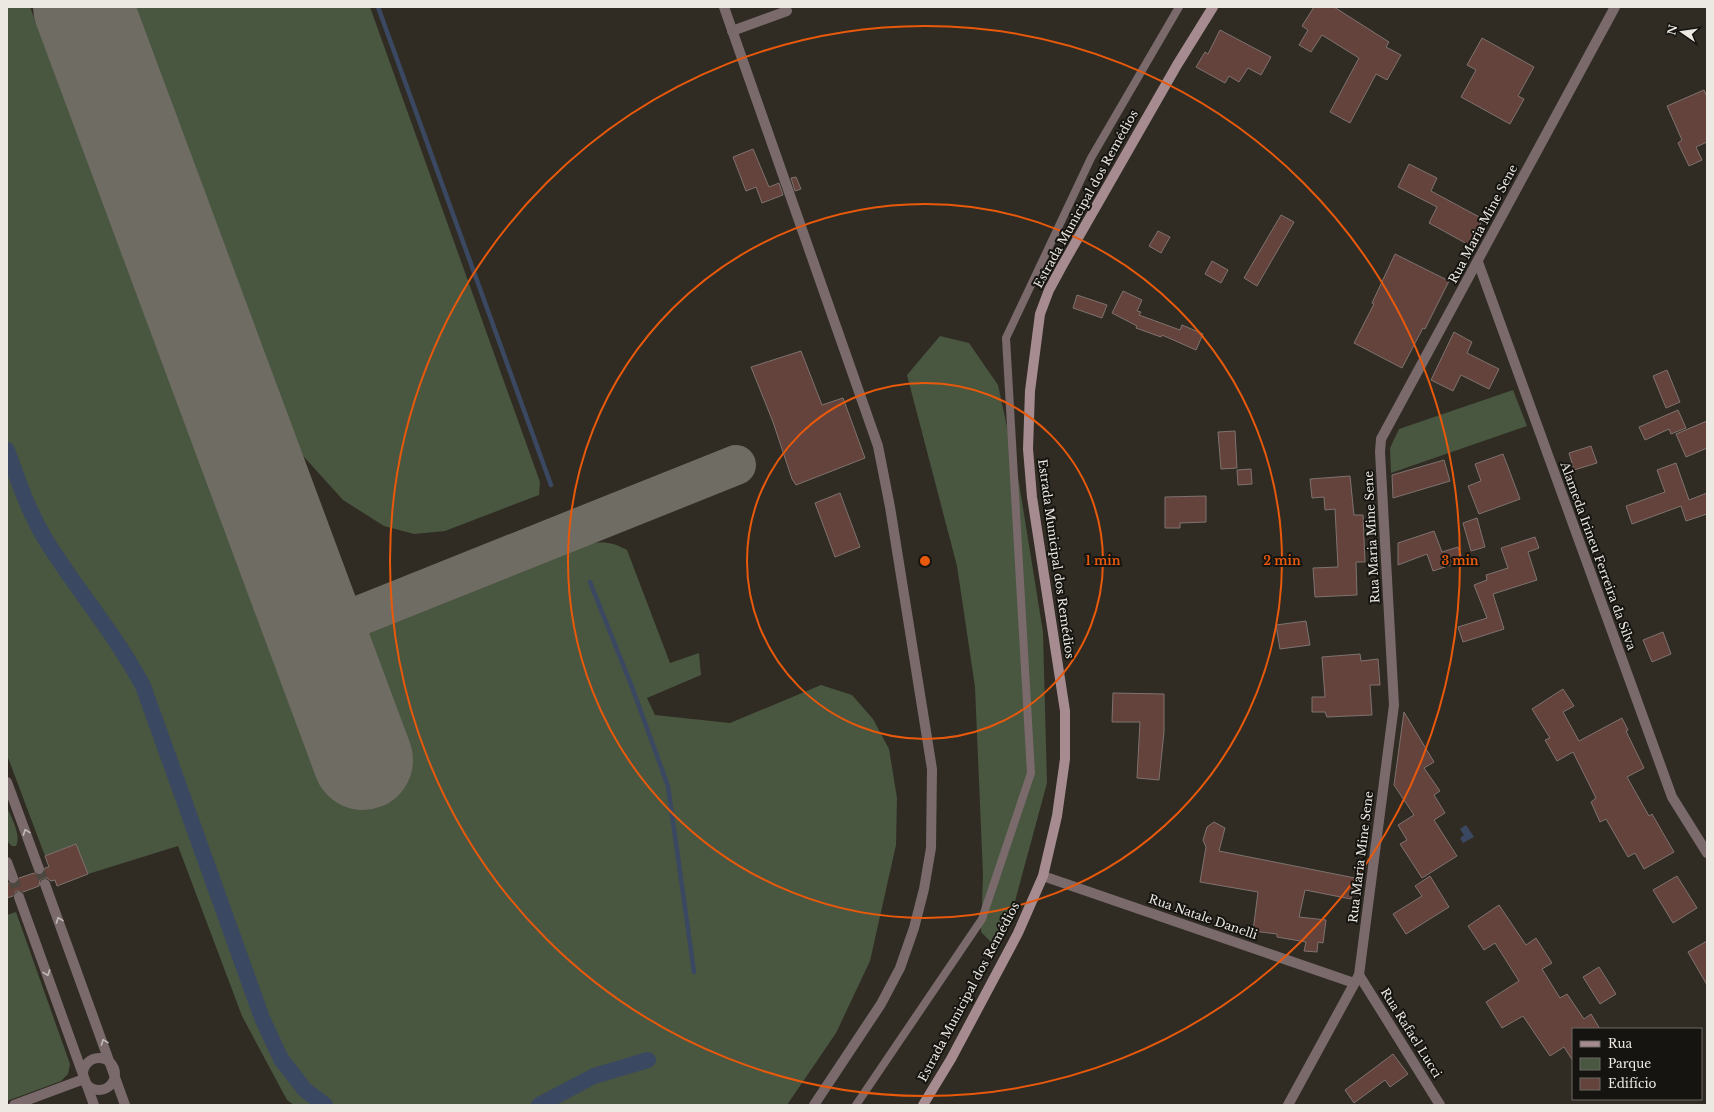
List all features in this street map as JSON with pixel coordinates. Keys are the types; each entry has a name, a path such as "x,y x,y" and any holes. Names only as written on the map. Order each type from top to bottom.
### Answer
{"main road":[{"name":"Estrada Municipal dos Remédios","path":"923,1105 951,1059 1018,933 1043,876 1057,816 1065,759 1065,711 1032,497 1028,450 1030,391 1040,314 1049,290 1062,266 1177,65 1213,7"}],"street":[{"path":"724,7 878,446 891,515 932,770 931,848 924,889 914,928 900,968 881,1004 814,1105"},
{"name":"Rua Maria Mine Sene","path":"1288,1105 1356,979 1394,705 1380,452 1381,440 1615,7"},
{"path":"732,31 787,11"},
{"name":"Alameda Irineu Ferreira da Silva","path":"1478,262 1672,797 1707,853"},
{"path":"7,782 39,869"},
{"path":"7,862 13,878"},
{"name":"Rua Natale Danelli","path":"1043,876 1356,979"},
{"path":"46,884 114,1070 125,1105"},
{"path":"20,897 94,1105"},
{"name":"Rua Rafael Lucci","path":"1356,979 1440,1105"},
{"path":"94,1059 104,1059 108,1061 114,1070 114,1080 106,1088 96,1090 87,1084 84,1079 84,1069 86,1065 94,1059"},
{"path":"14,1105 84,1079"}],"lane":[{"path":"856,1105 982,919 1031,773 1006,338 1091,158 1180,7"}],"green space":[{"path":"7,7 30,7 317,776 406,744 364,630 593,543 603,542 617,545 627,550 670,663 699,653 701,675 647,698 655,715 730,723 821,685 852,695 873,719 889,749 897,798 896,845 870,961 836,1033 787,1105 294,1105 287,1100 242,1016 178,846 88,874 76,844 45,856 7,755"},
{"path":"133,7 370,7 540,482 539,495 445,531 414,534 384,526 343,500 296,448"},
{"path":"940,336 969,343 998,385 1019,483 1043,632 1047,783 1014,905 996,947 981,932 983,875 975,687 957,566 907,375"},
{"path":"1513,390 1527,426 1391,473 1390,448 1399,429"},
{"path":"7,807 17,832 18,842 16,846 12,846 7,841"},
{"path":"16,912 70,1064 68,1074 61,1081 7,1101 7,915"}],"water":[{"path":"1466,825 1474,837 1463,843 1460,838 1464,835 1460,829"}],"building":[{"path":"1314,7 1334,7 1389,42 1386,47 1401,55 1387,80 1376,74 1350,123 1330,112 1359,58 1322,35 1311,52 1299,45 1308,30 1302,26"},
{"path":"1220,30 1271,57 1261,75 1248,68 1239,82 1229,76 1225,83 1196,67 1205,52 1208,54"},
{"path":"1482,38 1534,67 1518,96 1524,99 1510,124 1461,97 1476,70 1467,65"},
{"path":"1704,90 1707,97 1707,142 1696,147 1702,160 1689,166 1678,143 1682,140 1667,106"},
{"path":"753,149 769,187 779,183 783,195 762,203 756,187 746,191 733,157"},
{"path":"1409,164 1437,178 1431,191 1483,219 1469,245 1429,223 1437,207 1398,187"},
{"path":"796,177 801,189 795,191 791,178"},
{"path":"1281,215 1294,222 1257,286 1244,278"},
{"path":"1158,231 1170,237 1161,253 1149,246"},
{"path":"1395,254 1449,281 1425,329 1423,328 1402,368 1354,343 1374,304 1372,303"},
{"path":"1212,261 1228,270 1221,283 1205,274"},
{"path":"1123,291 1142,300 1137,311 1141,312 1139,315 1180,330 1182,325 1203,334 1196,350 1162,335 1161,337 1136,328 1137,326 1112,313"},
{"path":"1077,295 1107,305 1102,318 1073,308"},
{"path":"1454,332 1472,342 1467,353 1499,369 1489,389 1461,375 1453,391 1431,380"},
{"path":"801,351 822,405 843,398 865,458 796,485 792,479 773,422 751,367"},
{"path":"1667,370 1680,402 1666,408 1653,376"},
{"path":"1678,410 1686,428 1671,434 1669,429 1645,440 1639,427"},
{"path":"1707,421 1707,448 1686,457 1676,434"},
{"path":"1235,431 1237,468 1221,469 1218,432"},
{"path":"1591,446 1597,463 1574,470 1569,453"},
{"path":"1503,454 1520,499 1479,514 1468,486 1481,481 1475,464"},
{"path":"1444,460 1450,481 1393,498 1392,475"},
{"path":"1676,463 1689,500 1707,493 1707,514 1686,521 1681,506 1632,524 1626,506 1665,492 1657,470"},
{"path":"1251,469 1252,484 1238,485 1237,470"},
{"path":"1350,476 1354,515 1363,515 1365,562 1356,562 1357,595 1315,597 1313,568 1338,567 1335,509 1325,510 1324,497 1312,498 1310,479"},
{"path":"840,493 860,547 835,557 815,503"},
{"path":"1206,496 1206,522 1180,523 1180,528 1165,528 1165,497"},
{"path":"1477,518 1485,547 1471,551 1463,523"},
{"path":"1434,531 1442,552 1458,547 1463,561 1433,571 1427,554 1398,565 1398,543"},
{"path":"1535,537 1539,548 1528,552 1537,580 1493,594 1504,629 1463,642 1458,627 1487,618 1474,585 1487,580 1486,575 1508,568 1501,548"},
{"path":"1306,621 1310,645 1280,649 1276,625"},
{"path":"1663,632 1671,654 1652,662 1643,640"},
{"path":"1360,654 1361,661 1378,659 1380,685 1370,685 1372,715 1327,717 1325,712 1312,712 1312,697 1325,697 1322,657"},
{"path":"1563,689 1574,706 1563,712 1579,741 1622,718 1628,730 1626,731 1644,768 1627,777 1649,816 1652,814 1674,852 1644,869 1635,853 1628,857 1606,819 1600,822 1591,802 1596,798 1573,752 1557,761 1545,740 1550,738 1532,709"},
{"path":"1113,693 1164,694 1164,732 1159,780 1137,778 1140,722 1112,722"},
{"path":"1404,712 1434,762 1424,768 1440,791 1434,795 1445,813 1434,820 1457,856 1422,878 1400,844 1407,840 1398,825 1414,815 1394,785"},
{"path":"1214,822 1225,828 1219,851 1355,878 1351,899 1305,890 1299,917 1326,920 1323,943 1318,942 1317,952 1304,951 1306,942 1277,937 1277,934 1253,931 1258,892 1200,882 1206,847 1203,840 1207,827"},
{"path":"76,844 88,874 57,886 55,880 51,881 47,878 43,878 40,880 39,886 23,892 16,891 13,896 7,898 7,883 16,884 19,878 34,873 42,875 45,868 49,867 45,856"},
{"path":"1430,876 1449,907 1406,934 1393,914 1422,896 1415,886"},
{"path":"1677,876 1697,908 1673,923 1653,890"},
{"path":"1499,905 1526,945 1536,938 1552,963 1542,969 1560,998 1567,994 1584,1019 1591,1014 1599,1028 1572,1028 1572,1059 1564,1047 1550,1056 1523,1016 1502,1028 1486,1002 1519,981 1495,943 1484,950 1468,926"},
{"path":"1707,941 1707,985 1688,952"},
{"path":"1599,967 1616,994 1600,1004 1583,977"},
{"path":"1393,1054 1408,1074 1390,1087 1385,1080 1354,1103 1345,1090"}],"waterway":[{"path":"378,7 551,485"},
{"path":"7,450 19,484 38,527 56,556 108,629 143,686 262,1018 281,1059 305,1090 325,1105"},
{"path":"590,582 632,687 668,786 694,972"},
{"path":"539,1105 594,1076 648,1060"}],"taxiway":[{"path":"316,633 736,465"}],"runway":[{"path":"83,7 363,760"}],"tunnel":[{"path":"39,869 45,884"},
{"path":"13,878 19,897"}]}
